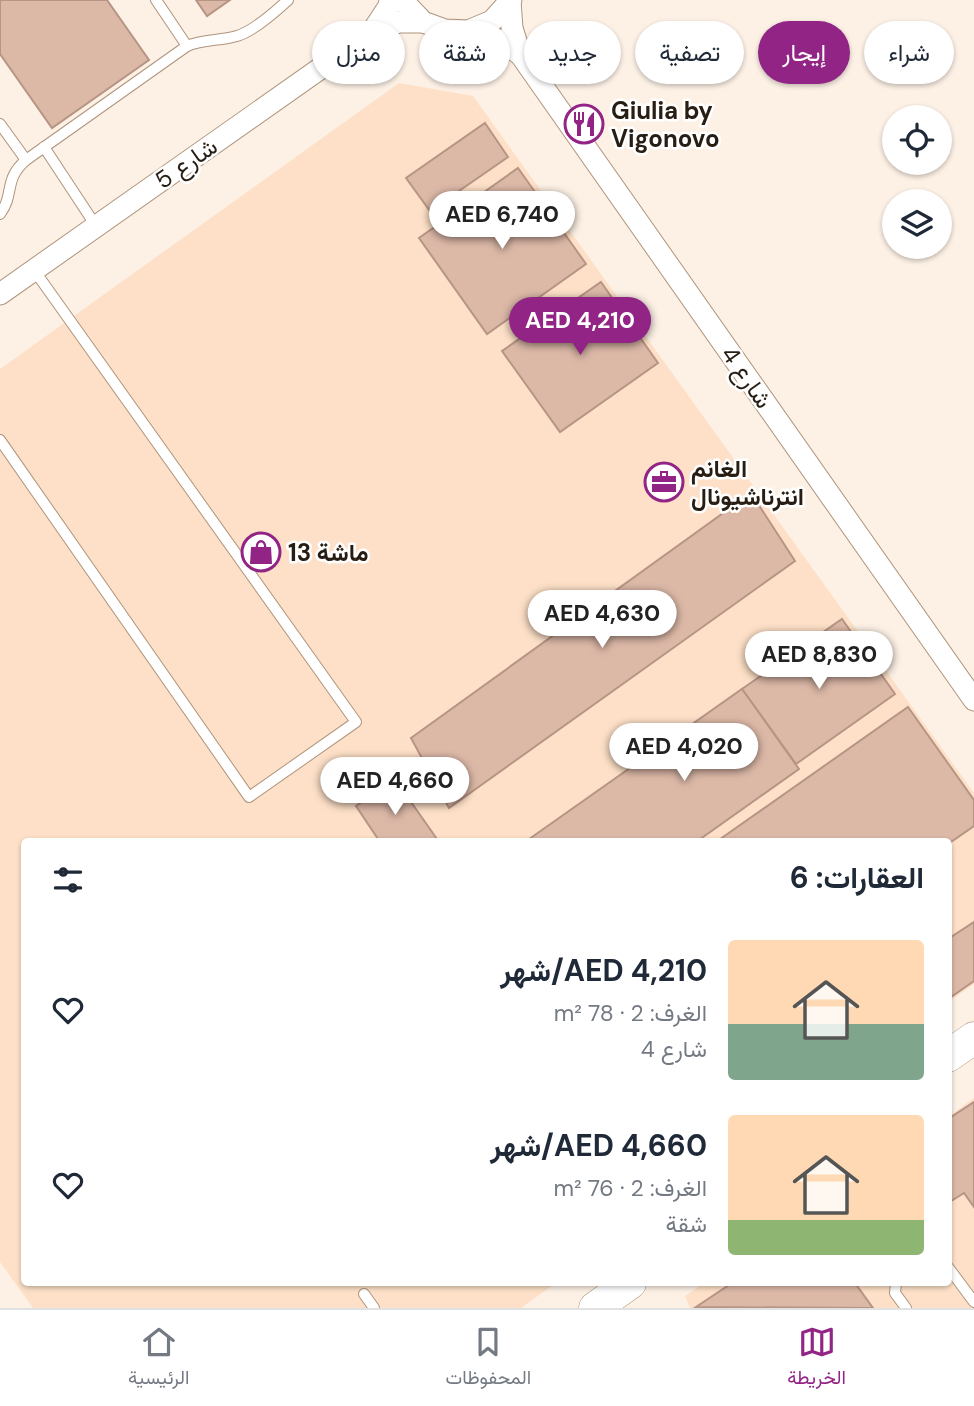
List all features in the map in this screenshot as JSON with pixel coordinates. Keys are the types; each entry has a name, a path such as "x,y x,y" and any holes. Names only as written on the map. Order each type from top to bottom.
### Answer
{"street":[{"name":"شارع 5","path":"379,21 390,0"},
{"path":"404,0 422,21"},
{"path":"490,21 511,1"},
{"name":"شارع 4","path":"511,1 512,28 520,54 974,700"},
{"name":"شارع 4","path":"510,48 520,54"},
{"name":"شارع 5","path":"0,294 312,74"},
{"path":"952,1053 974,1038"},
{"path":"595,1308 627,1286"}],"lane":[{"path":"156,0 187,46"},
{"path":"0,214 6,205 14,173 26,160 187,46 246,33 288,0"},
{"path":"0,124 26,160"},
{"path":"44,147 96,226"},
{"path":"0,440 249,797 356,722 34,270"},
{"path":"952,1272 974,1303"},
{"path":"896,1286 895,1293 906,1308"},
{"path":"364,1294 374,1308"}],"shaded area":[{"path":"398,84 473,96 974,793 974,984 952,1000 952,838 21,838 21,1286 552,1286 521,1308 33,1308 0,1262 0,369"},
{"path":"974,1098 974,1308 690,1308 685,1296 700,1286 952,1286 952,1114"}],"building":[{"path":"0,0 107,0 149,60 52,128 0,54"},
{"path":"196,0 230,0 207,16"},
{"path":"485,123 508,157 430,211 406,178"},
{"path":"518,168 586,264 487,334 419,238"},
{"path":"601,282 658,363 560,432 502,351"},
{"path":"751,493 795,561 449,808 411,738"},
{"path":"842,619 895,694 796,764 742,689"},
{"path":"742,689 799,769 702,838 531,838"},
{"path":"908,707 974,800 974,826 952,841 952,838 722,838"},
{"path":"395,779 436,838 377,838 356,806"},
{"path":"974,922 974,981 952,996 952,936"},
{"path":"974,1102 974,1207 964,1193 952,1200 952,1116"},
{"path":"728,1286 857,1286 873,1308 696,1307"}],"place":[{"name":"Giulia by Vigonovo","path":"584,124"},
{"name":"الغانم انترناشيونال","path":"664,482"},
{"name":"ماشة 13","path":"261,552"}]}
